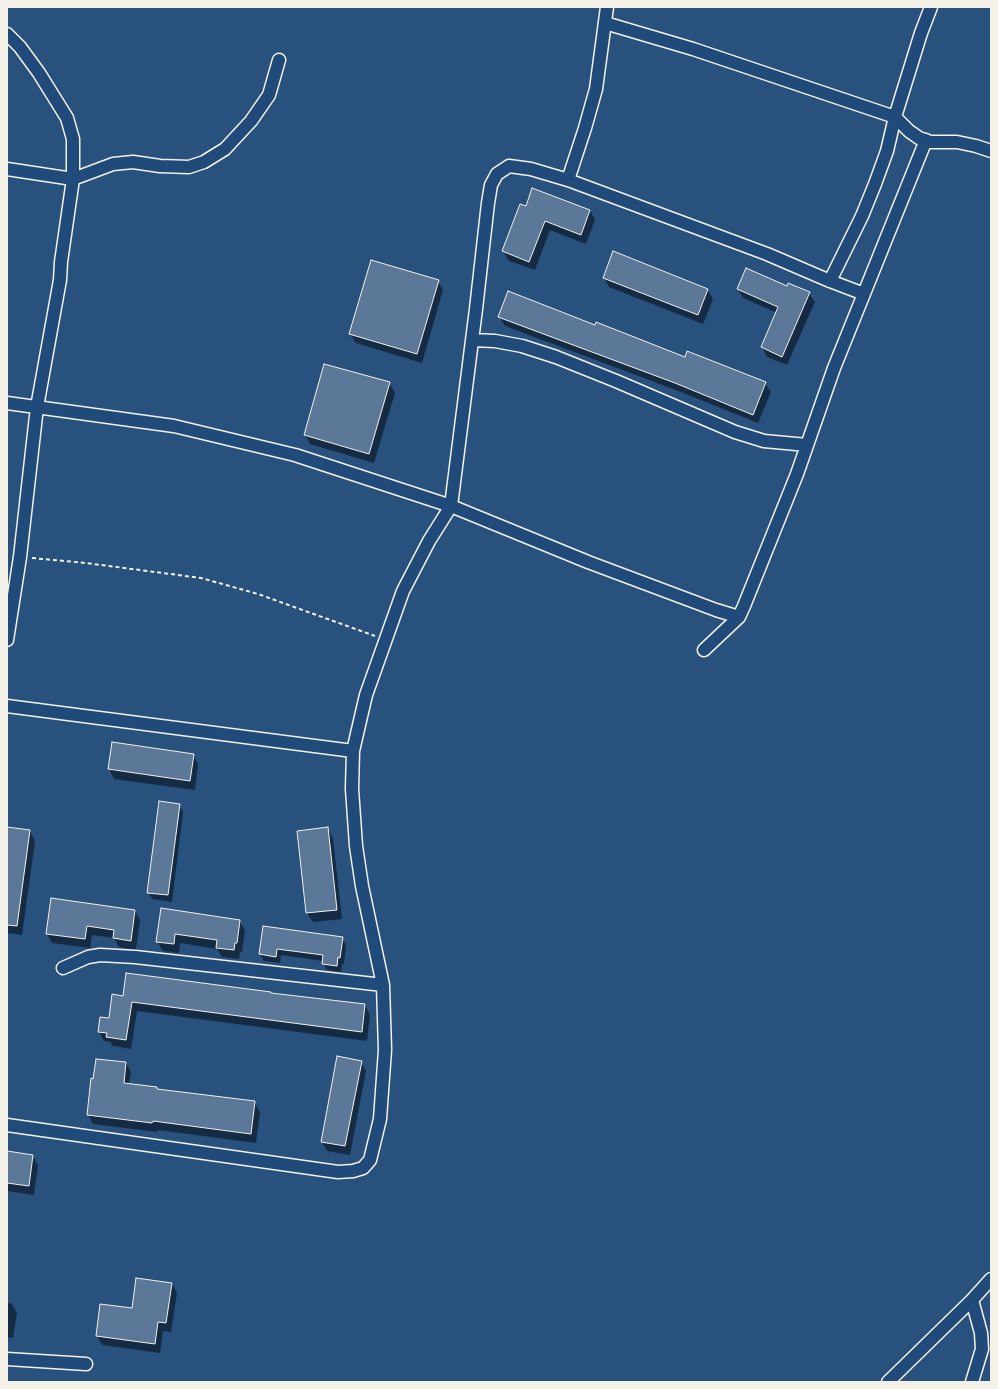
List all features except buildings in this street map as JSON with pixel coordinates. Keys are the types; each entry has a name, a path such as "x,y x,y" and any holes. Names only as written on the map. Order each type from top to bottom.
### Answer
{"street":[{"path":"568,180 596,89 608,7"},
{"path":"830,281 862,216 875,184 887,151 895,118 921,33 931,7"},
{"path":"605,23 693,49 895,118 919,138 942,142 957,142 991,151"},
{"path":"7,34 39,73 67,118 73,139 73,179 61,262 60,280 36,407 20,558 7,640"},
{"path":"7,169 73,179 113,164 133,162 160,166 189,167 204,162 224,149 250,121 269,94 279,60"},
{"path":"704,650 739,617 797,474 834,368 926,140"},
{"path":"7,1125 202,1151 338,1172 353,1171 364,1168 370,1160 380,1119 385,1050 383,985 362,886 356,846 352,789 353,751 366,695 403,591 429,541 451,506 488,203 491,185 497,174 509,166 531,169 568,180 760,251 864,294"},
{"path":"472,340 495,341 522,346 556,356 616,380 735,432 764,441 807,445"},
{"path":"7,403 174,426 295,455 451,506 588,562 716,610 739,617"},
{"path":"7,706 353,751"},
{"path":"62,968 88,957 100,955 135,957 383,985"},
{"path":"888,1382 972,1300 991,1279"},
{"path":"972,1300 981,1333 982,1349 972,1382"},
{"path":"7,1359 86,1364"}],"path":[{"path":"20,558 86,563 201,578 258,594 386,639"}]}
